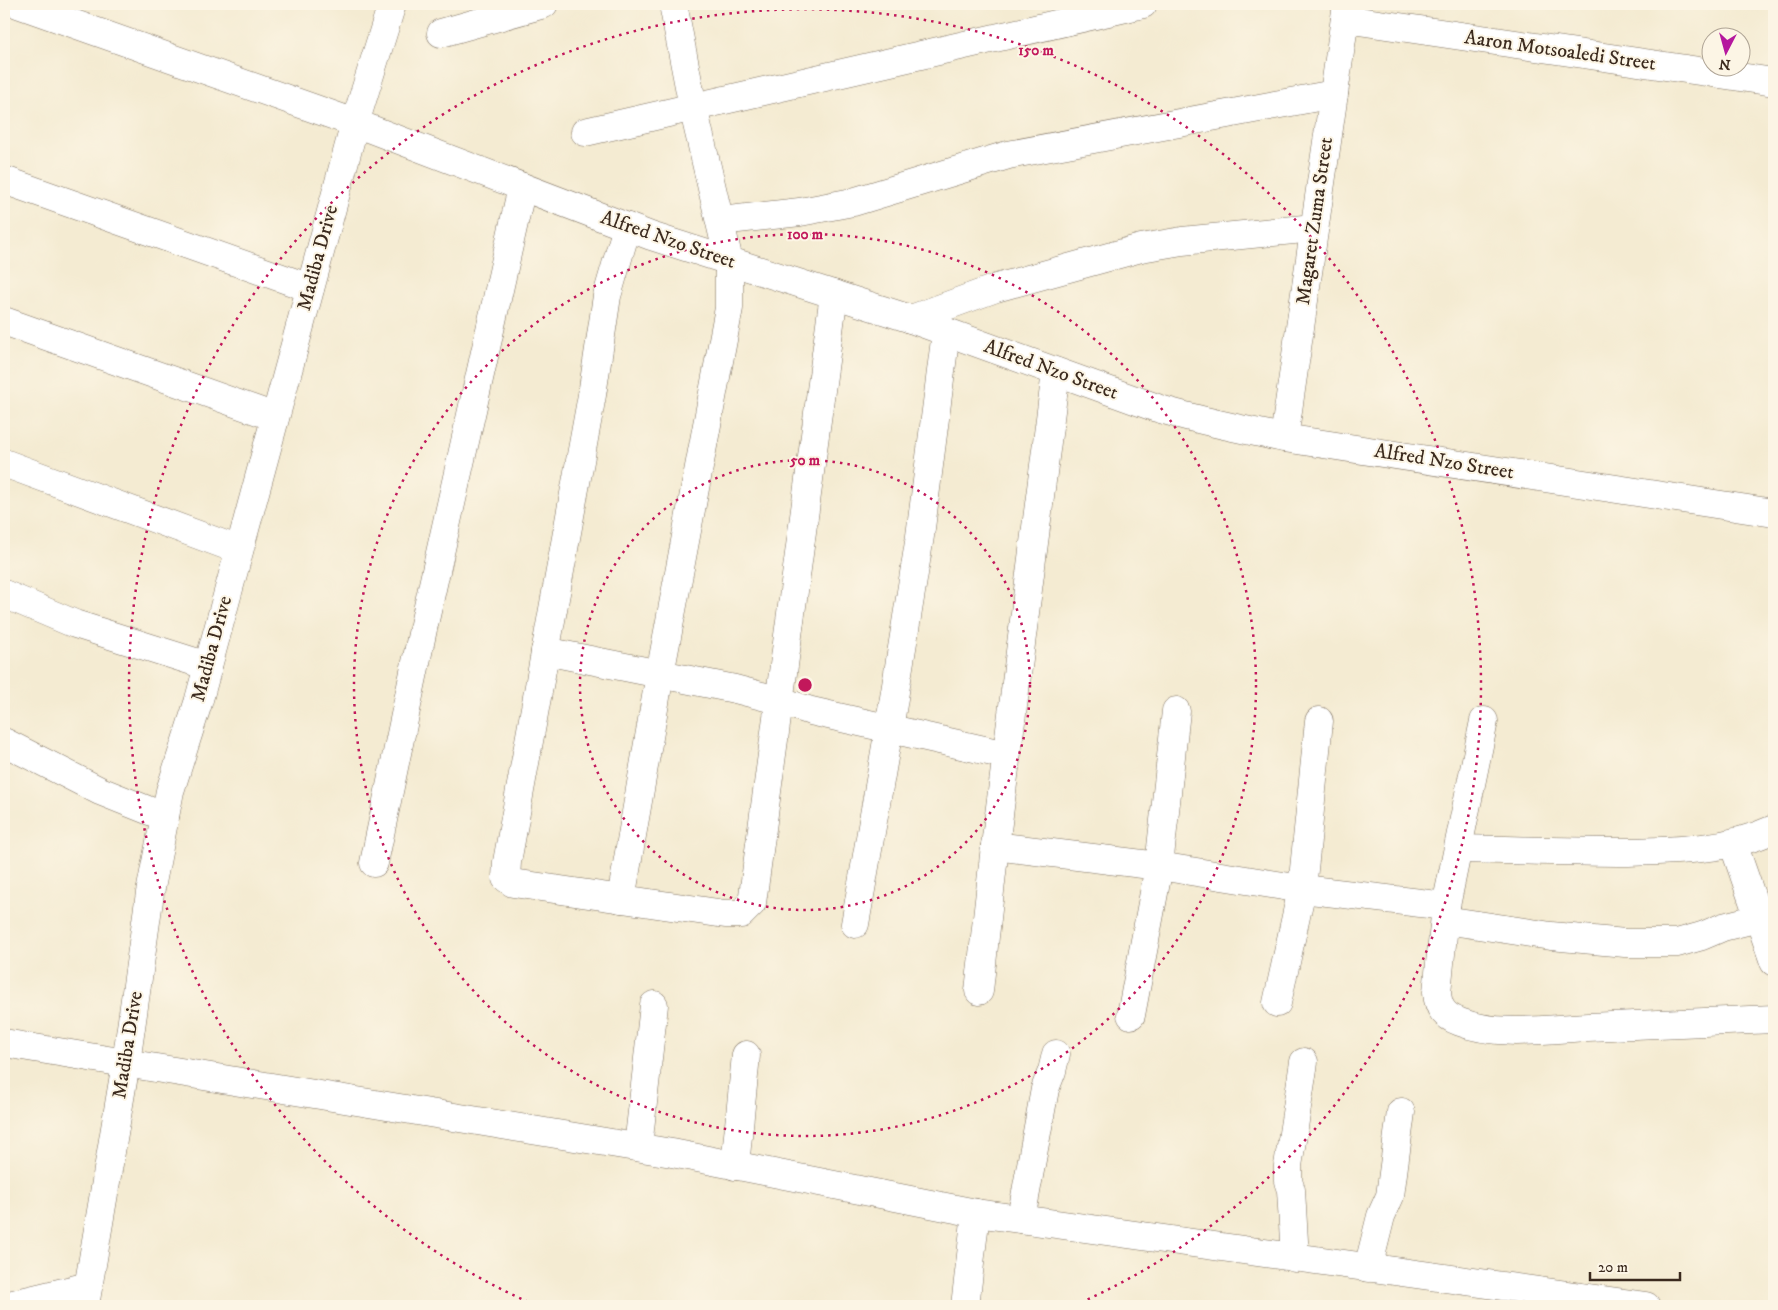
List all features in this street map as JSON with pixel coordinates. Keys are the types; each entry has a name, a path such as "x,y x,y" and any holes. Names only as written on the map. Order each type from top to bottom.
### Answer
{"street":[{"name":"Alfred Nzo Street","path":"18,4 354,123 626,227 911,319 1188,418 1284,438 1774,513"},
{"name":"Madiba Drive","path":"86,1296 126,1063 150,893 170,791 198,703 354,123 392,4"},
{"path":"441,33 544,4"},
{"path":"621,899 660,674 729,308 729,261 693,107 673,4"},
{"path":"585,132 1143,4"},
{"name":"Aaron Motsoaledi Street","path":"1346,11 1774,82"},
{"name":"Magaret Zuma Street","path":"1284,438 1346,11"},
{"path":"720,221 800,212 845,203 1008,154 1334,94"},
{"path":"4,180 310,288"},
{"path":"374,863 422,630 522,187"},
{"path":"626,227 608,296 592,395 507,862 506,878 514,883 724,914 741,914 752,903 781,701 834,294"},
{"path":"911,319 996,288 1141,248 1182,241 1314,228"},
{"path":"4,321 275,417"},
{"path":"855,924 920,536 946,332"},
{"path":"979,991 1006,755 1056,372"},
{"path":"4,463 239,550"},
{"path":"4,594 75,624 208,666"},
{"path":"545,651 781,701 811,712 1006,755"},
{"path":"1131,1015 1159,866 1176,711"},
{"path":"1277,1003 1302,889 1319,721"},
{"path":"1484,721 1446,913 1437,992 1438,1004 1446,1014 1460,1022 1489,1029 1530,1030 1774,1019"},
{"path":"4,742 100,791 165,817"},
{"path":"1459,850 1665,851 1733,843 1750,839 1774,829"},
{"path":"1733,843 1774,962"},
{"path":"995,846 1159,866 1302,889 1446,913 1551,936 1633,943 1677,943 1759,918"},
{"path":"638,1147 654,1005"},
{"path":"4,1043 638,1147 976,1213 1368,1268 1552,1300 1646,1306"},
{"path":"1021,1219 1045,1089 1056,1054"},
{"path":"735,1166 746,1055"},
{"path":"1295,1258 1288,1166 1304,1062"},
{"path":"1368,1268 1381,1216 1390,1196 1401,1112"},
{"path":"964,1306 976,1213"},
{"path":"4,1306 86,1296"}]}
